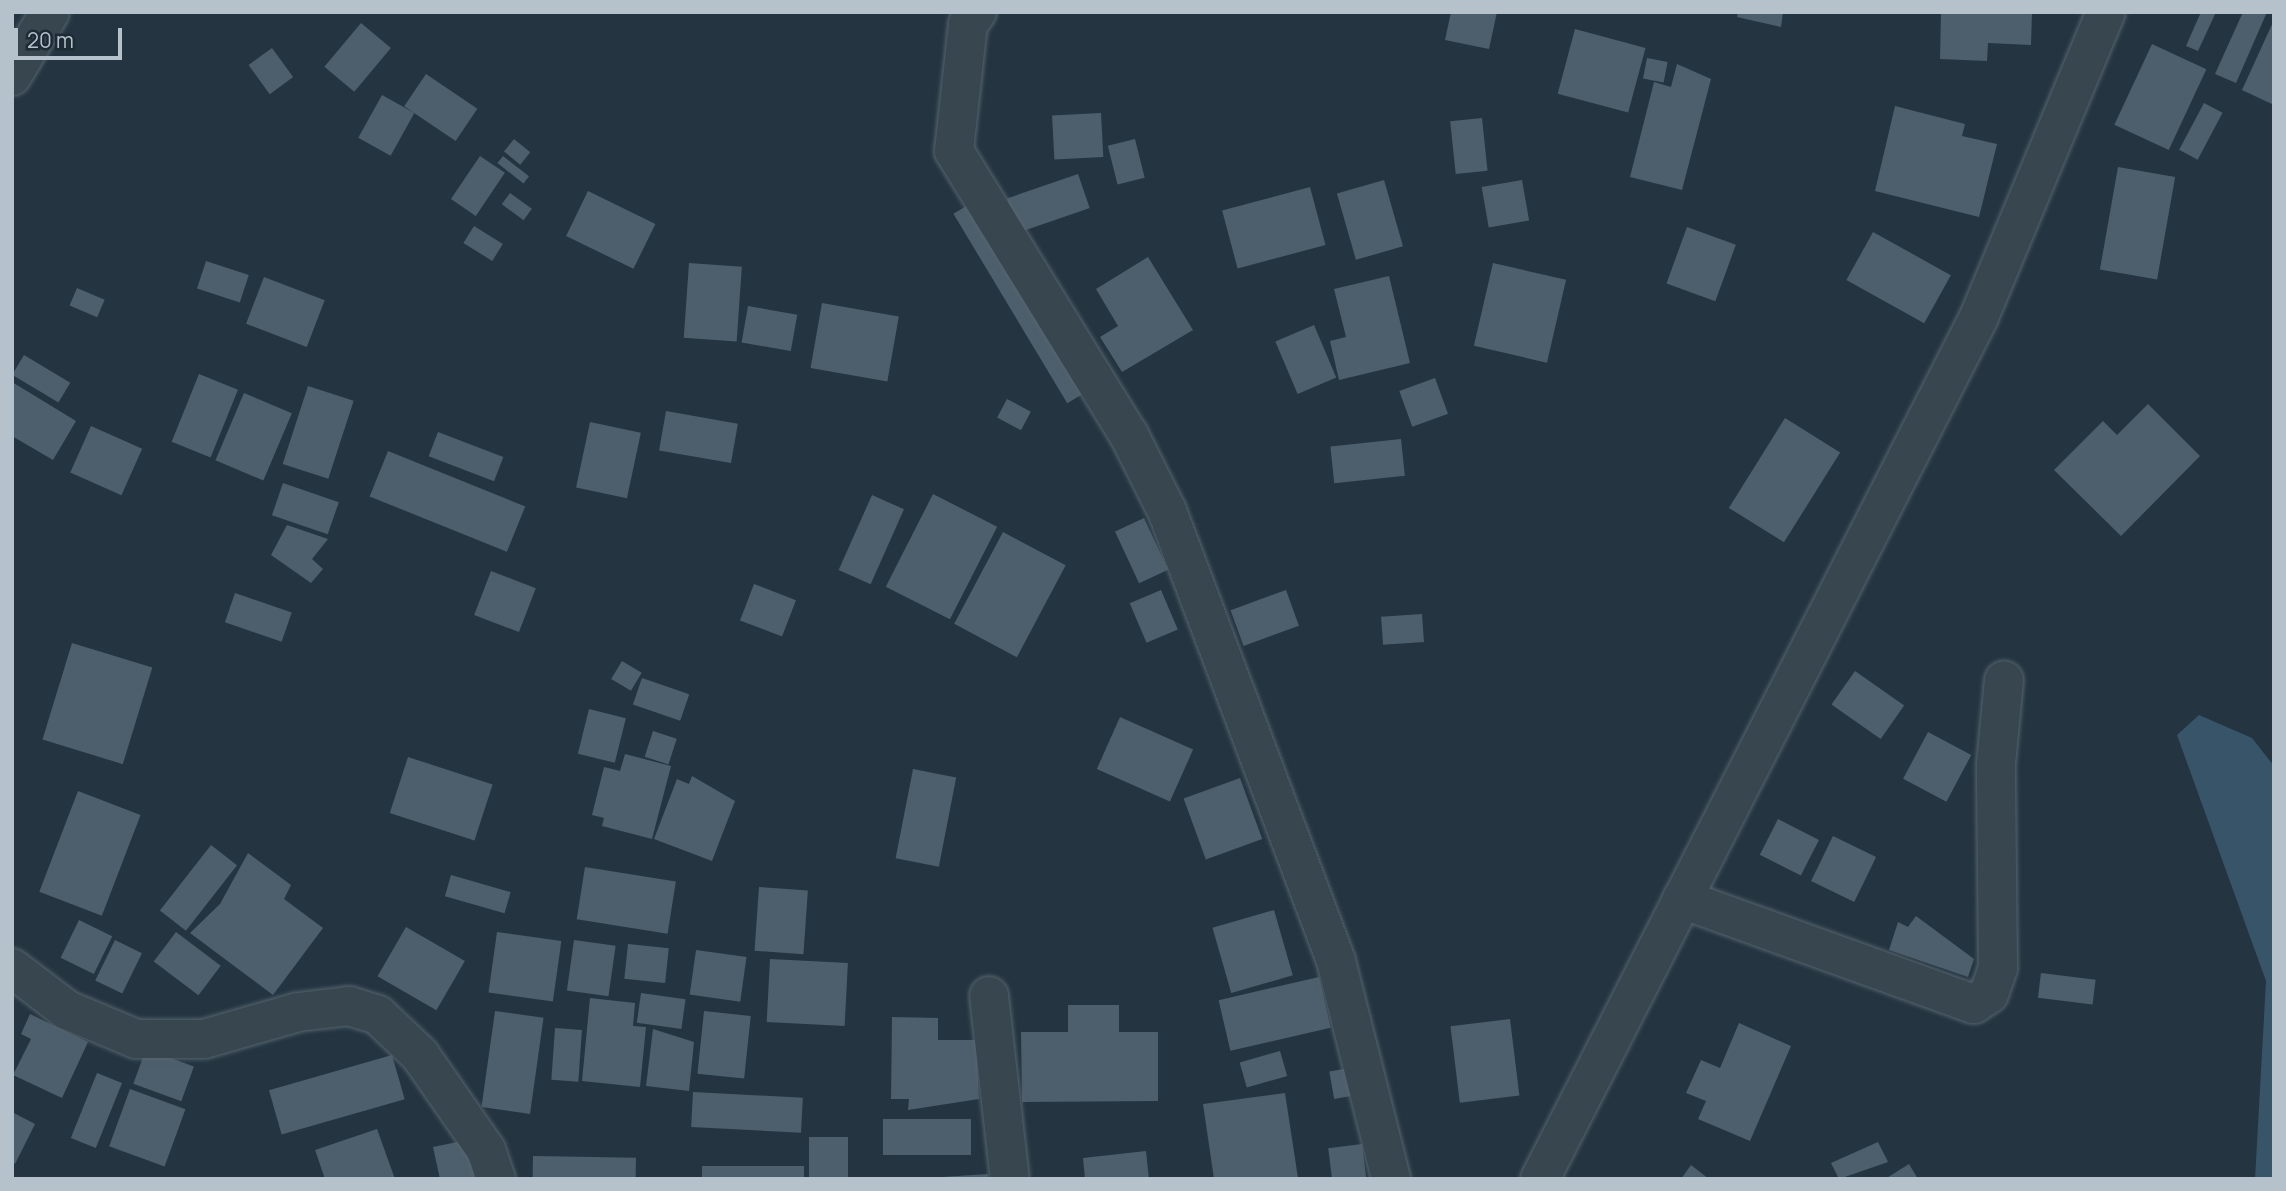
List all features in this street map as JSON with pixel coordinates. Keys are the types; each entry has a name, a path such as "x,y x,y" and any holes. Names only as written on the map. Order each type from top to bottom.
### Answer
{"street":[{"path":"12,76 50,12"},
{"path":"977,12 968,23 954,151 1129,435 1167,511 1336,961 1391,1179"},
{"path":"1540,1179 1979,317 2106,12"},
{"path":"1682,899 1974,1004 1989,994 1998,968 1996,764 2004,680"},
{"path":"12,968 68,1010 136,1039 204,1039 298,1012 349,1006 378,1015 420,1055 485,1150 496,1179"},
{"path":"989,996 1010,1179"}],"water":[{"path":"2199,715 2252,738 2274,766 2274,1179 2255,1179 2266,981 2177,735"}],"building":[{"path":"1451,12 1497,12 1489,49 1445,40"},
{"path":"1738,12 1783,12 1781,27 1737,17"},
{"path":"1941,12 2032,12 2031,45 1988,43 1987,61 1940,59"},
{"path":"2201,12 2216,12 2198,51 2186,46"},
{"path":"2243,12 2267,12 2236,83 2215,74"},
{"path":"2274,20 2274,105 2242,90"},
{"path":"361,23 391,48 354,92 324,67"},
{"path":"1575,29 1646,48 1628,113 1558,94"},
{"path":"2152,44 2206,69 2169,150 2114,125"},
{"path":"272,48 293,77 270,94 249,65"},
{"path":"1647,58 1668,62 1664,83 1643,79"},
{"path":"1677,64 1711,79 1682,190 1630,177 1654,82 1671,87"},
{"path":"426,74 477,109 456,141 404,106"},
{"path":"382,95 414,113 391,156 358,138"},
{"path":"2204,103 2223,113 2198,160 2179,150"},
{"path":"1895,106 1965,124 1962,136 1997,144 1979,217 1875,191"},
{"path":"1101,113 1103,157 1054,160 1052,116"},
{"path":"1482,118 1488,171 1456,174 1450,121"},
{"path":"514,139 530,152 520,165 504,151"},
{"path":"1135,139 1145,178 1118,185 1108,146"},
{"path":"480,156 505,173 476,216 451,199"},
{"path":"503,156 529,176 523,183 497,163"},
{"path":"2118,167 2175,177 2157,279 2100,269"},
{"path":"1078,174 1090,208 1019,232 1007,198"},
{"path":"1384,180 1403,246 1356,260 1337,194"},
{"path":"1522,180 1529,220 1489,227 1482,187"},
{"path":"1310,187 1326,245 1238,269 1222,211"},
{"path":"588,191 655,224 633,269 566,236"},
{"path":"510,193 532,209 524,220 502,204"},
{"path":"968,205 1082,394 1067,403 953,214"},
{"path":"474,226 503,244 492,261 463,243"},
{"path":"1687,227 1736,245 1715,301 1666,283"},
{"path":"1873,232 1951,275 1924,323 1846,280"},
{"path":"1148,257 1193,330 1122,372 1100,337 1118,326 1096,289"},
{"path":"206,261 249,275 240,302 197,289"},
{"path":"689,263 742,267 737,342 684,338"},
{"path":"1493,263 1566,280 1547,363 1474,346"},
{"path":"1389,276 1410,363 1339,380 1330,341 1346,337 1334,289"},
{"path":"264,277 325,300 307,347 246,324"},
{"path":"77,288 105,300 97,317 70,305"},
{"path":"822,303 899,317 887,382 811,368"},
{"path":"748,306 797,315 791,351 742,342"},
{"path":"1314,325 1336,377 1298,394 1275,341"},
{"path":"24,355 70,383 58,403 12,375"},
{"path":"199,374 238,390 211,457 172,442"},
{"path":"1435,378 1448,414 1412,427 1399,391"},
{"path":"12,382 76,421 53,460 12,436"},
{"path":"308,386 354,401 328,479 283,464"},
{"path":"244,393 292,413 263,481 215,460"},
{"path":"1007,399 1031,412 1021,430 997,418"},
{"path":"2148,404 2200,456 2121,536 2054,470 2103,421 2117,435"},
{"path":"666,411 738,424 731,463 659,450"},
{"path":"1785,418 1840,452 1784,542 1729,508"},
{"path":"590,422 641,433 627,498 576,488"},
{"path":"91,426 142,449 121,495 70,473"},
{"path":"438,432 503,457 494,481 429,456"},
{"path":"1401,439 1405,476 1334,483 1330,446"},
{"path":"388,451 525,506 507,552 370,496"},
{"path":"283,483 339,502 328,534 272,515"},
{"path":"933,494 997,527 950,619 886,587"},
{"path":"872,495 904,509 871,584 839,570"},
{"path":"1144,518 1168,570 1139,583 1115,532"},
{"path":"287,525 328,539 312,559 323,569 311,583 271,555"},
{"path":"1003,532 1066,565 1017,657 954,624"},
{"path":"491,571 536,588 519,632 474,615"},
{"path":"754,584 796,600 782,637 740,620"},
{"path":"1161,590 1178,630 1147,643 1130,603"},
{"path":"1286,590 1299,626 1244,646 1231,610"},
{"path":"235,593 292,613 282,642 225,622"},
{"path":"1422,614 1424,642 1383,645 1381,617"},
{"path":"72,643 152,668 123,764 42,740"},
{"path":"622,661 642,673 631,691 611,679"},
{"path":"1855,671 1904,705 1881,739 1831,705"},
{"path":"642,678 689,694 680,721 633,704"},
{"path":"589,709 626,718 615,763 578,754"},
{"path":"1120,717 1193,750 1170,802 1097,769"},
{"path":"653,731 677,739 668,764 645,757"},
{"path":"1928,732 1971,755 1946,802 1903,779"},
{"path":"625,754 671,766 652,839 602,826 604,818 592,815 604,767 620,771"},
{"path":"408,757 493,785 474,841 390,813"},
{"path":"913,769 956,777 939,867 896,858"},
{"path":"692,776 735,801 712,861 654,839 677,779 689,784"},
{"path":"1240,778 1262,839 1206,860 1184,799"},
{"path":"78,791 141,815 102,916 39,892"},
{"path":"1778,819 1819,840 1801,876 1760,855"},
{"path":"1833,836 1876,857 1854,902 1811,881"},
{"path":"211,845 237,865 186,931 160,910"},
{"path":"248,853 291,885 284,899 323,928 273,995 190,933 220,904"},
{"path":"585,867 676,881 668,934 577,919"},
{"path":"451,875 511,892 505,913 445,896"},
{"path":"759,887 808,890 803,954 755,951"},
{"path":"1274,910 1293,975 1231,993 1212,928"},
{"path":"1916,916 1974,959 1968,977 1889,950 1898,922 1908,927"},
{"path":"79,920 112,936 94,974 61,958"},
{"path":"406,927 465,961 436,1010 378,976"},
{"path":"176,932 221,966 198,995 154,962"},
{"path":"497,932 561,941 553,1001 489,992"},
{"path":"115,940 142,953 122,994 95,980"},
{"path":"574,940 616,946 608,996 567,991"},
{"path":"628,944 669,948 665,983 624,979"},
{"path":"696,950 747,957 740,1002 690,995"},
{"path":"770,959 848,963 845,1026 767,1022"},
{"path":"2041,973 2096,980 2093,1005 2038,998"},
{"path":"1319,977 1331,1028 1230,1051 1219,1000"},
{"path":"641,993 686,999 681,1029 637,1023"},
{"path":"590,998 635,1003 633,1026 646,1027 640,1087 582,1081"},
{"path":"1068,1005 1119,1005 1119,1032 1158,1032 1158,1101 1022,1102 1021,1032 1068,1032"},
{"path":"495,1011 544,1018 530,1114 482,1107"},
{"path":"704,1011 751,1016 744,1079 697,1074"},
{"path":"30,1014 88,1042 62,1098 13,1075 31,1039 21,1034"},
{"path":"892,1017 938,1018 938,1040 976,1040 979,1099 908,1110 909,1099 891,1099"},
{"path":"1510,1019 1519,1095 1460,1103 1450,1026"},
{"path":"1739,1023 1791,1046 1750,1141 1698,1119 1706,1101 1686,1093 1701,1060 1720,1068"},
{"path":"555,1028 582,1030 578,1082 551,1080"},
{"path":"653,1029 694,1042 689,1091 646,1086"},
{"path":"146,1049 194,1066 181,1101 133,1084"},
{"path":"1280,1051 1287,1076 1247,1088 1240,1063"},
{"path":"392,1055 405,1099 282,1134 269,1090"},
{"path":"1349,1068 1354,1096 1334,1099 1329,1071"},
{"path":"97,1073 122,1083 96,1148 71,1138"},
{"path":"130,1089 185,1109 165,1167 109,1146"},
{"path":"693,1092 803,1098 801,1133 691,1127"},
{"path":"1285,1093 1298,1178 1214,1179 1203,1104"},
{"path":"12,1112 35,1124 15,1164 12,1162"},
{"path":"883,1119 971,1119 971,1155 883,1155"},
{"path":"377,1129 395,1179 325,1179 315,1150"},
{"path":"809,1137 848,1137 848,1179 809,1179"},
{"path":"467,1140 475,1179 440,1179 433,1147"},
{"path":"1878,1142 1888,1162 1839,1179 1831,1163"},
{"path":"1362,1144 1366,1179 1332,1179 1328,1148"},
{"path":"1146,1151 1149,1179 1085,1179 1083,1158"},
{"path":"533,1156 636,1158 636,1179 533,1179"},
{"path":"1909,1164 1918,1179 1885,1179"},
{"path":"1691,1165 1709,1179 1681,1179"},
{"path":"702,1166 804,1166 804,1179 702,1179"},
{"path":"988,1174 988,1179 942,1179 942,1177"}]}
